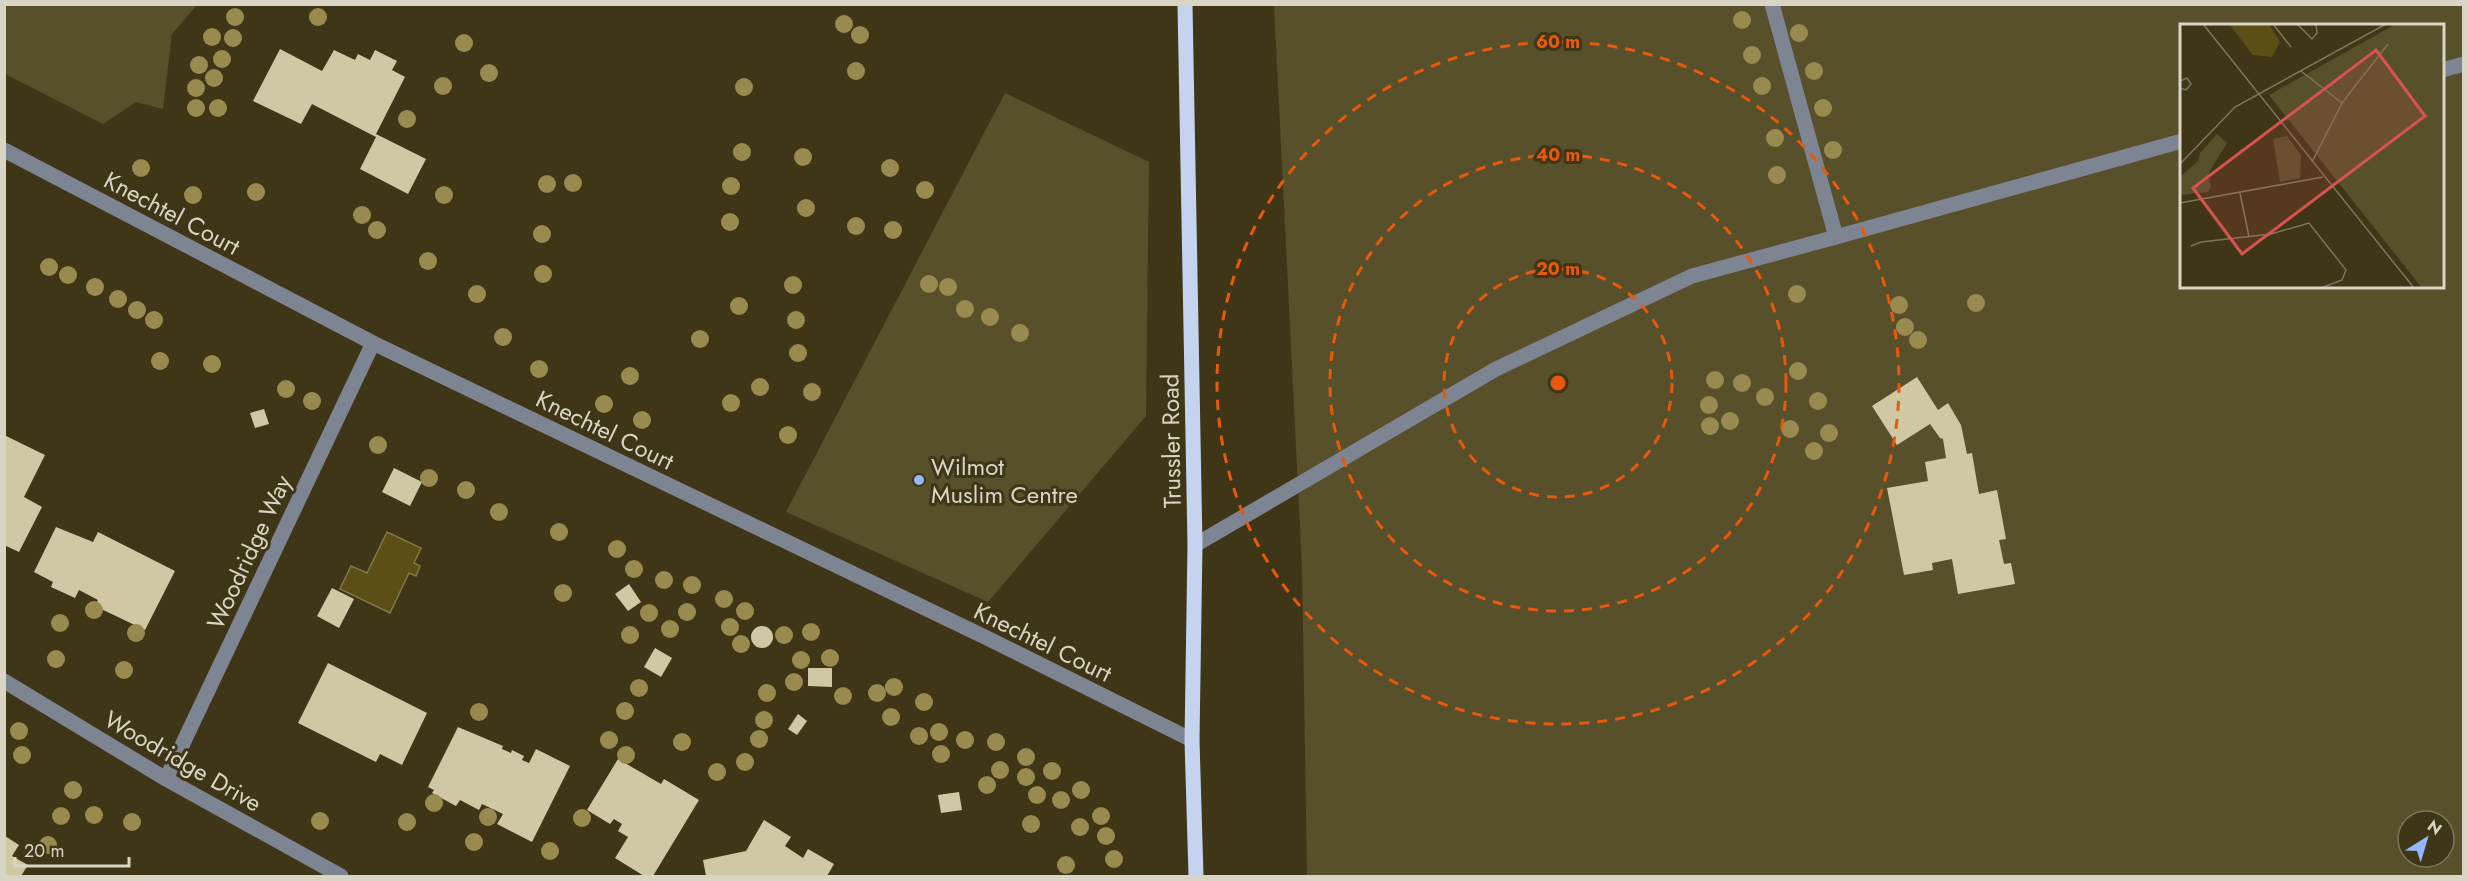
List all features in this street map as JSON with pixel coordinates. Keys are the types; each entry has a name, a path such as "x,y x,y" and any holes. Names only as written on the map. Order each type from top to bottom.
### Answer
{"main road":[{"name":"Trussler Road","path":"1185,4 1195,545 1192,740 1196,876"}],"street":[{"path":"1772,4 1836,237"},
{"path":"2444,69 2463,64"},
{"path":"1195,545 1496,369 1692,276 2180,141"},
{"name":"Knechtel Court","path":"4,150 373,344 985,637 1192,740"},
{"name":"Woodridge Way","path":"166,779 373,344"},
{"name":"Woodridge Drive","path":"4,681 166,779 341,876"}],"shaded area":[{"path":"4,5 197,5 172,34 163,109 136,102 103,124 5,74"},
{"path":"1274,5 2463,5 2463,876 1307,876 1302,567"},
{"path":"1005,93 1149,162 1146,416 988,602 786,512"},
{"path":"387,532 421,548 414,563 420,566 416,576 409,573 390,613 340,589 351,566 367,573"}],"building":[{"path":"280,49 322,71 334,50 355,60 358,54 370,60 375,50 397,61 392,70 405,77 376,134 426,159 408,194 360,169 376,137 312,104 301,124 253,101"},
{"path":"1917,377 1938,410 1948,403 1961,425 1967,454 1972,453 1979,494 1997,490 2006,539 1999,540 2004,564 2011,563 2015,584 1958,594 1952,559 1932,563 1933,570 1904,575 1887,488 1928,481 1925,462 1946,458 1943,439 1930,424 1897,445 1872,406"},
{"path":"264,409 269,424 255,428 250,413"},
{"path":"4,435 45,455 24,497 42,507 19,552 4,545"},
{"path":"394,468 422,482 410,506 382,492"},
{"path":"56,527 93,542 98,532 175,571 145,630 95,606 98,600 79,590 75,598 51,587 53,582 34,572"},
{"path":"629,584 641,602 628,611 615,594"},
{"path":"332,588 354,599 339,628 317,616"},
{"path":"762,626 770,629 773,637 770,645 762,648 754,645 751,637 754,629"},
{"path":"655,648 672,658 661,677 644,667"},
{"path":"328,663 427,713 402,765 380,754 376,762 298,723"},
{"path":"808,668 832,668 832,687 808,686"},
{"path":"798,714 807,721 797,735 788,729"},
{"path":"458,727 503,746 502,749 511,753 512,750 524,756 522,760 529,763 536,749 570,766 532,842 497,824 503,814 482,804 479,810 460,800 456,806 432,793 434,790 428,787"},
{"path":"618,759 661,784 664,779 699,800 653,876 644,876 615,858 628,837 618,831 622,824 614,819 610,824 587,810"},
{"path":"959,792 962,810 941,813 938,795"},
{"path":"764,820 791,837 785,846 803,858 808,849 834,864 827,876 706,876 703,860 746,851"},
{"path":"5,836 19,845 12,856 28,865 21,876 5,876"}],"place":[{"name":"Wilmot Muslim Centre","path":"919,480"}]}
